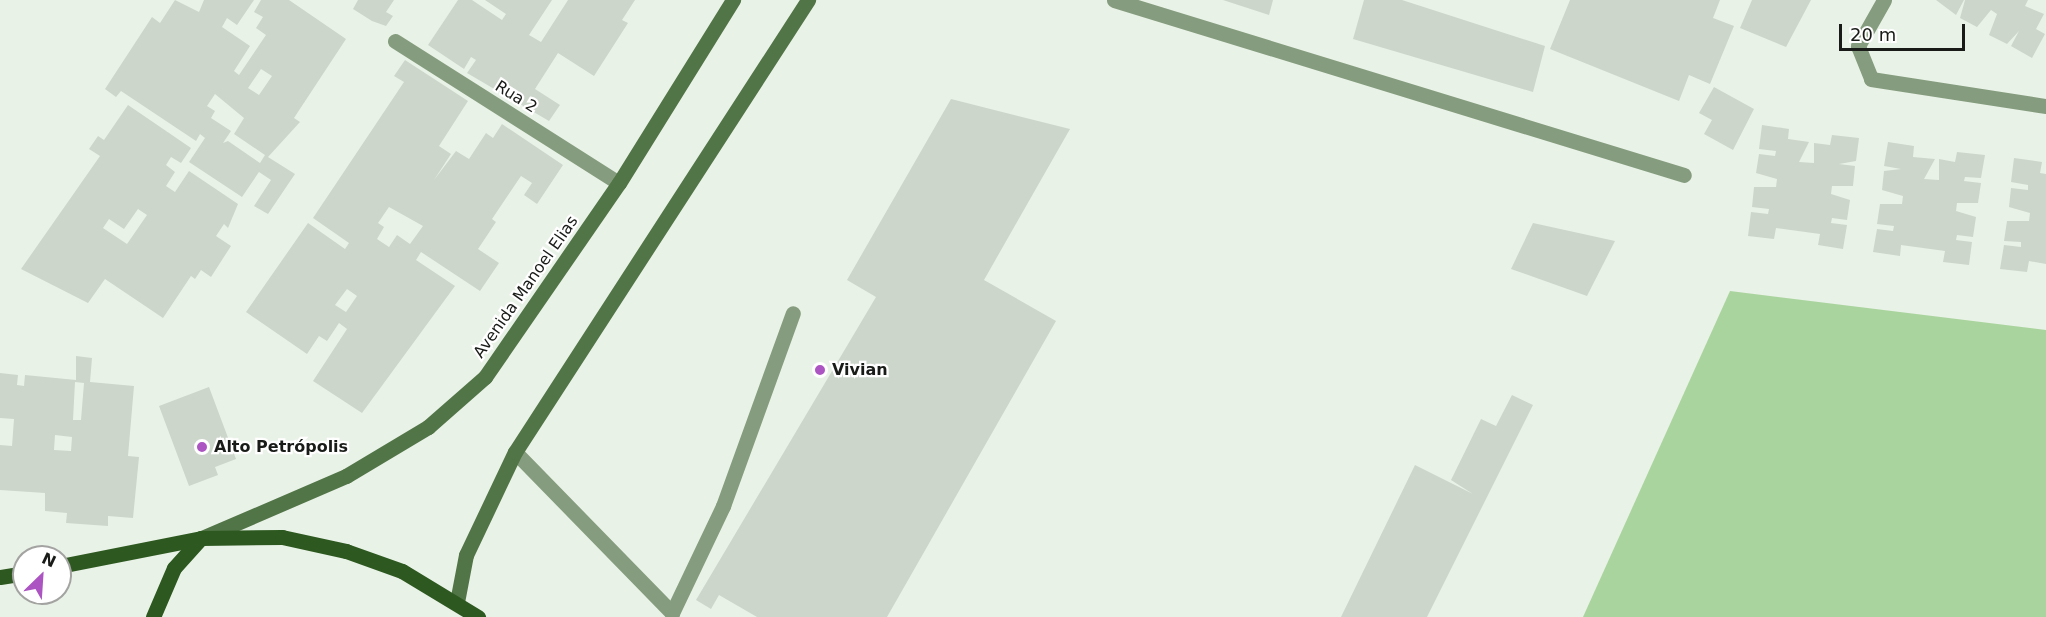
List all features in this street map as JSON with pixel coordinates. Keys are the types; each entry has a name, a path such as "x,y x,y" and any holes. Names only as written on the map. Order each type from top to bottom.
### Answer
{"main road":[{"name":"Avenida Manoel Elias","path":"201,538 346,476 428,426 484,377 619,183 733,0"},
{"path":"455,609 466,555 515,452 808,0"},
{"path":"72,564 201,538 282,537 346,550 402,571 455,609 478,617"},
{"path":"153,617 174,568 201,538"}],"street":[{"path":"1114,0 1684,175"},
{"path":"1884,0 1858,46 1871,80 2046,106"},
{"name":"Rua 2","path":"395,41 619,183"},
{"path":"515,452 670,615 723,506 793,313"}],"green space":[{"path":"1730,291 2046,330 2046,617 1583,617"}],"building":[{"path":"175,0 199,12 204,0 254,0 237,25 227,18 222,27 250,46 234,71 239,75 266,35 256,28 263,17 254,12 261,0 289,0 346,39 294,118 300,122 268,157 295,174 268,214 254,206 271,180 259,172 242,197 189,162 205,138 200,134 196,141 121,91 116,97 105,89 152,17 160,23","holes":["261,69 272,76 259,95 248,88","215,94 244,118 234,134 265,155 260,163 228,141 223,143 231,131 211,118 215,111 207,106"]},
{"path":"358,0 394,0 386,12 393,16 386,26 372,21 353,9"},
{"path":"458,0 472,0 502,20 506,14 485,0 552,0 529,35 541,42 568,0 635,0 622,20 628,23 594,76 558,53 535,89 560,105 549,121 467,73 476,60 471,57 464,69 428,45"},
{"path":"1223,0 1273,0 1269,15"},
{"path":"1364,0 1402,0 1545,46 1533,92 1353,39"},
{"path":"1570,0 1720,0 1713,18 1734,26 1710,84 1689,75 1679,101 1550,49"},
{"path":"1752,0 1811,0 1786,47 1740,28"},
{"path":"1936,0 1964,0 1956,15"},
{"path":"1965,0 2028,0 2025,6 2044,14 2036,29 2045,34 2032,58 2011,46 2019,31 2007,44 1989,35 1997,14 1991,10 1977,27 1960,18"},
{"path":"405,60 468,101 439,146 451,154 434,180 456,151 469,159 486,133 493,138 502,124 563,165 537,204 524,195 532,183 521,176 492,219 496,222 478,249 499,263 480,291 421,252 416,260 455,286 362,413 313,381 347,329 339,323 327,341 319,336 307,354 246,312 308,223 345,249 349,243 313,218 404,82 394,76","holes":["389,207 423,226 410,244 397,235 389,247 377,239 384,227 378,223","347,289 357,296 346,312 335,305"]},
{"path":"1714,87 1754,109 1733,150 1704,134 1712,120 1699,113"},
{"path":"951,99 1070,129 984,280 1056,321 887,617 757,617 719,595 711,609 696,600 876,297 847,280"},
{"path":"128,105 191,148 181,163 171,157 166,165 175,172 166,186 175,192 189,171 238,204 228,228 224,224 216,236 231,246 211,277 201,270 195,279 191,276 163,318 105,279 88,303 21,269 100,156 89,149 98,136 104,140","holes":["138,209 147,215 127,244 103,228 109,219 124,229"]},
{"path":"1762,125 1789,129 1788,139 1809,142 1799,162 1814,163 1814,143 1830,145 1832,135 1859,138 1856,161 1839,164 1855,166 1853,186 1832,186 1831,194 1850,200 1847,220 1832,218 1831,223 1847,225 1843,249 1818,245 1820,234 1776,228 1774,239 1748,236 1751,212 1768,214 1769,209 1752,207 1754,187 1776,187 1777,179 1756,173 1759,154 1775,156 1776,151 1759,149"},
{"path":"1888,142 1914,146 1913,157 1935,159 1924,179 1939,180 1939,159 1955,162 1957,152 1985,155 1981,178 1965,177 1964,181 1981,183 1978,203 1957,203 1956,211 1976,217 1973,237 1957,235 1956,240 1972,242 1969,265 1943,262 1945,251 1901,245 1900,256 1873,252 1877,229 1893,231 1894,226 1877,224 1880,204 1902,204 1903,196 1882,190 1884,171 1901,169 1884,166"},
{"path":"2014,158 2042,162 2040,173 2046,174 2046,264 2029,261 2027,272 2000,269 2004,245 2021,247 2021,242 2004,241 2007,221 2029,221 2030,213 2009,207 2011,188 2028,190 2028,185 2011,182"},
{"path":"1533,223 1615,241 1587,296 1511,269"},
{"path":"76,356 92,358 90,382 134,386 128,456 139,457 133,518 108,516 108,526 66,523 67,513 45,511 45,493 0,490 0,445 12,446 14,419 0,418 0,373 18,375 17,385 24,386 25,375 76,380","holes":["75,382 84,383 81,420 73,420","55,435 72,437 71,451 54,450"]},
{"path":"209,387 236,459 215,467 218,475 189,486 159,406"},
{"path":"1512,395 1533,405 1427,617 1341,617 1415,465 1473,494 1451,480 1481,419 1496,426"}],"place":[{"name":"Vivian","path":"820,370"},
{"name":"Alto Petrópolis","path":"202,447"}]}
